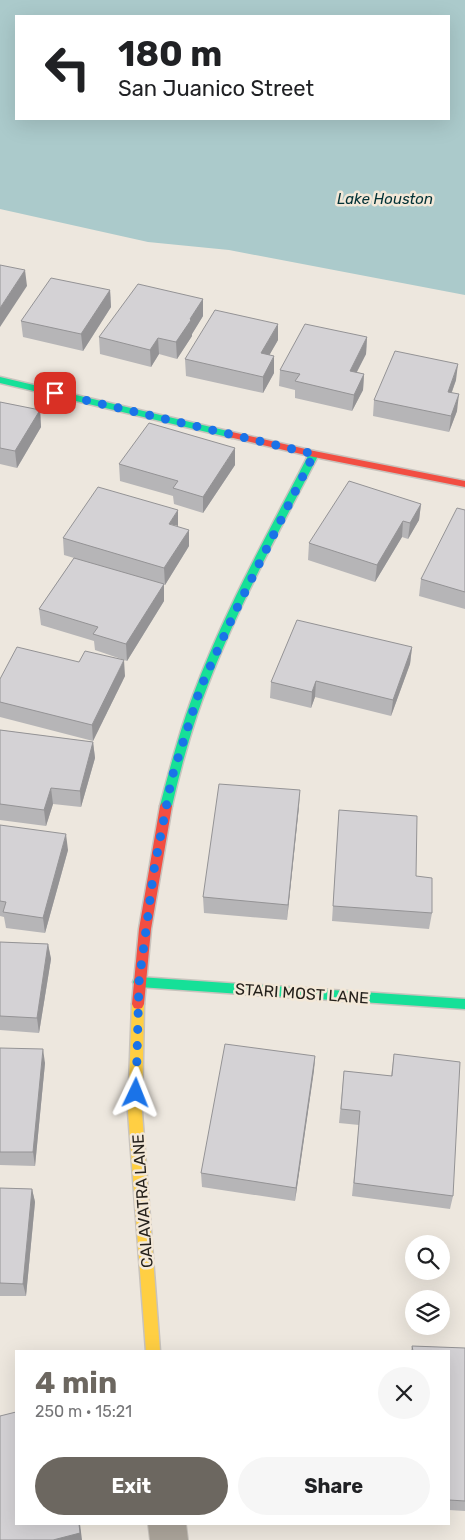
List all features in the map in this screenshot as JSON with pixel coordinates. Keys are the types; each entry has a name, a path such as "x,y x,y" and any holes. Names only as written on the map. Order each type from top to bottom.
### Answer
{"street":[{"path":"0,380 314,454 465,484"},
{"name":"CALAVATRA LANE","path":"153,1350 135,1112 139,982 154,870 172,777 200,689 234,614 314,454"},
{"name":"STARI MOST LANE","path":"139,982 465,1004"},
{"path":"167,1525 169,1540"}],"water":[{"name":"Lake Houston","path":"0,0 465,0 465,295 229,250 148,242 0,209"}],"building":[{"path":"0,265 25,270 0,308"},
{"path":"51,278 110,290 81,334 21,321"},
{"path":"138,284 203,299 176,342 158,338 150,350 99,337"},
{"path":"215,310 278,324 261,353 274,356 263,377 185,359"},
{"path":"305,324 367,337 350,371 364,374 354,395 295,381 300,374 280,370"},
{"path":"395,351 458,364 448,392 459,394 451,416 374,400"},
{"path":"0,402 40,410 15,451 0,448"},
{"path":"149,423 235,448 203,497 173,488 178,481 119,464"},
{"path":"349,481 421,504 410,523 403,521 377,565 309,543"},
{"path":"98,487 178,510 169,524 189,530 164,568 63,538"},
{"path":"457,508 465,510 465,592 421,579"},
{"path":"74,558 164,584 126,644 93,634 98,627 39,609"},
{"path":"297,620 412,647 393,700 316,681 312,692 271,682"},
{"path":"17,647 79,662 85,651 124,660 92,725 0,702 0,679"},
{"path":"0,730 93,742 80,791 51,788 44,810 0,804"},
{"path":"219,784 300,790 288,905 203,897"},
{"path":"339,810 417,816 416,876 432,878 432,913 333,906"},
{"path":"0,825 66,834 43,918 3,912 6,902 0,901"},
{"path":"0,942 48,944 37,1018 0,1016"},
{"path":"225,1044 315,1056 296,1188 201,1173"},
{"path":"0,1048 43,1049 33,1152 0,1152"},
{"path":"394,1054 460,1062 453,1196 354,1183 360,1111 341,1109 344,1071 392,1076"},
{"path":"0,1188 32,1189 23,1284 0,1283"},
{"path":"412,1346 465,1348 465,1501 450,1500 450,1350 413,1350"},
{"path":"15,1412 15,1525 79,1525 80,1533 53,1540 0,1540 0,1416"}],"traffic: fast":[{"path":"0,380 232,435"},
{"path":"166,806 177,759 209,669 228,625 314,454"},
{"path":"139,982 465,1004"}],"traffic: slow":[{"path":"138,1004 135,1112 153,1350"}],"traffic: jam":[{"path":"232,435 314,454 465,484"},
{"path":"138,1004 145,929 166,806"}],"route":[{"path":"55,393 314,454 234,614 200,689 172,777 154,870 139,982 136,1093"}]}
